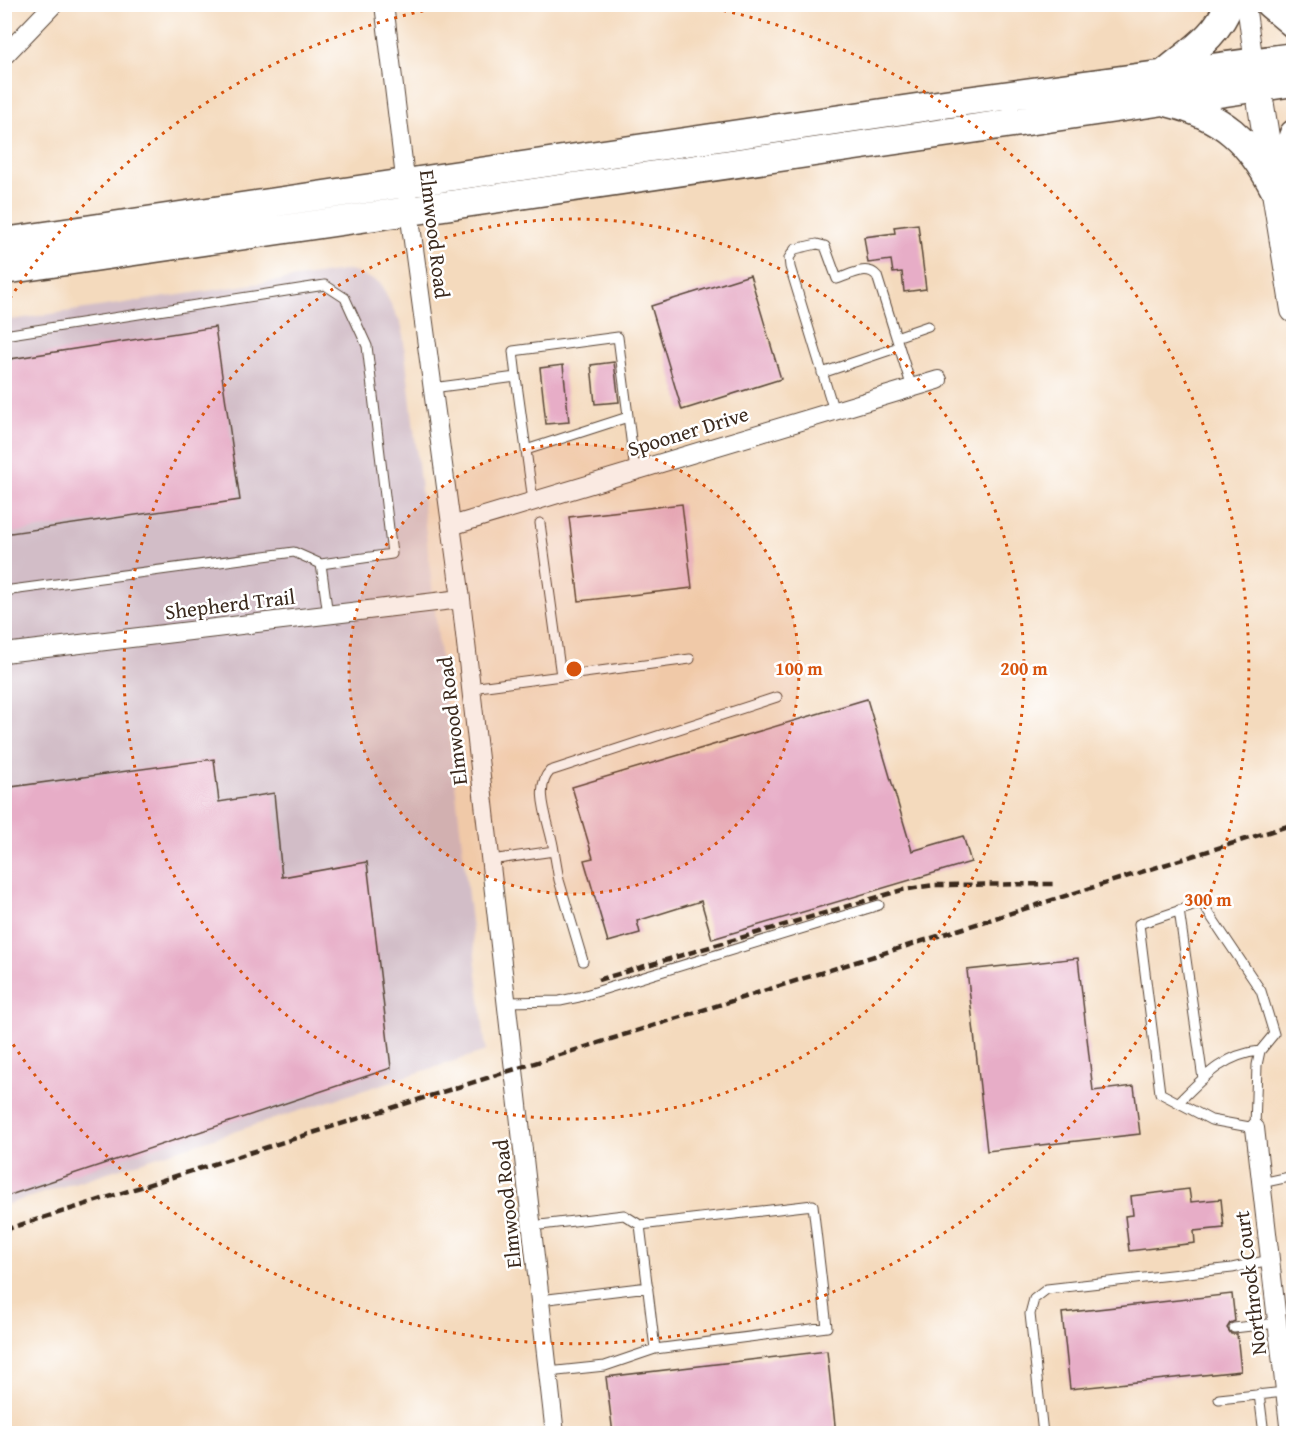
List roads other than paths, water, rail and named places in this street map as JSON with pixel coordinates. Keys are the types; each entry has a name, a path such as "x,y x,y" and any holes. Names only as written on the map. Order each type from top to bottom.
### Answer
{"main road":[{"path":"4,270 409,211 1163,88 1211,36 1225,18 1229,4"},
{"path":"1270,4 1293,24"},
{"path":"4,242 405,183 1256,75 1293,57"},
{"path":"1256,75 1293,82"},
{"path":"1256,75 1293,310"},
{"path":"1163,88 1207,114 1248,147 1262,163 1274,188"},
{"path":"1274,188 1293,134"}],"street":[{"path":"4,56 54,4"},
{"name":"Elmwood Road","path":"384,4 405,183 461,599 555,1434"},
{"path":"1246,4 1256,75"},
{"name":"Spooner Drive","path":"451,526 938,380"},
{"name":"Shepherd Trail","path":"4,653 461,599"},
{"name":"Northrock Court","path":"1255,1128 1290,1434"}],"lane":[{"path":"834,411 790,267 789,258 795,249 818,244 825,246 837,279 866,270 873,271 877,276 912,388"},
{"path":"4,335 325,285 345,298 367,346 392,554 321,564 294,552 4,591"},
{"path":"896,337 928,326"},
{"path":"533,501 513,351 618,337 635,471"},
{"path":"822,373 899,347"},
{"path":"432,388 516,377"},
{"path":"526,450 628,417"},
{"path":"540,523 561,676"},
{"path":"321,564 328,615"},
{"path":"471,688 690,659"},
{"path":"584,961 558,880 540,789 550,771 777,697"},
{"path":"491,860 554,851"},
{"path":"1202,903 1261,991 1274,1034 1260,1051 1257,1065 1255,1128 1211,1120 1160,1093 1139,924 1202,903"},
{"path":"508,1002 560,1001 579,997 879,905"},
{"path":"1179,910 1203,1079"},
{"path":"1179,1102 1215,1067 1242,1053 1260,1051"},
{"path":"1261,1183 1293,1176"},
{"path":"532,1226 624,1215 640,1225 813,1205 827,1327 655,1349 605,1366 548,1372"},
{"path":"640,1225 655,1349"},
{"path":"1043,1434 1030,1314 1034,1299 1047,1289 1232,1268 1270,1260"},
{"path":"540,1300 648,1287"},
{"path":"1234,1328 1277,1323"},
{"path":"1219,1399 1285,1392"},
{"path":"1259,1394 1264,1434"}],"railway":[{"path":"4,1230 1294,824"},
{"path":"598,980 902,890 934,885 1055,884"}]}
